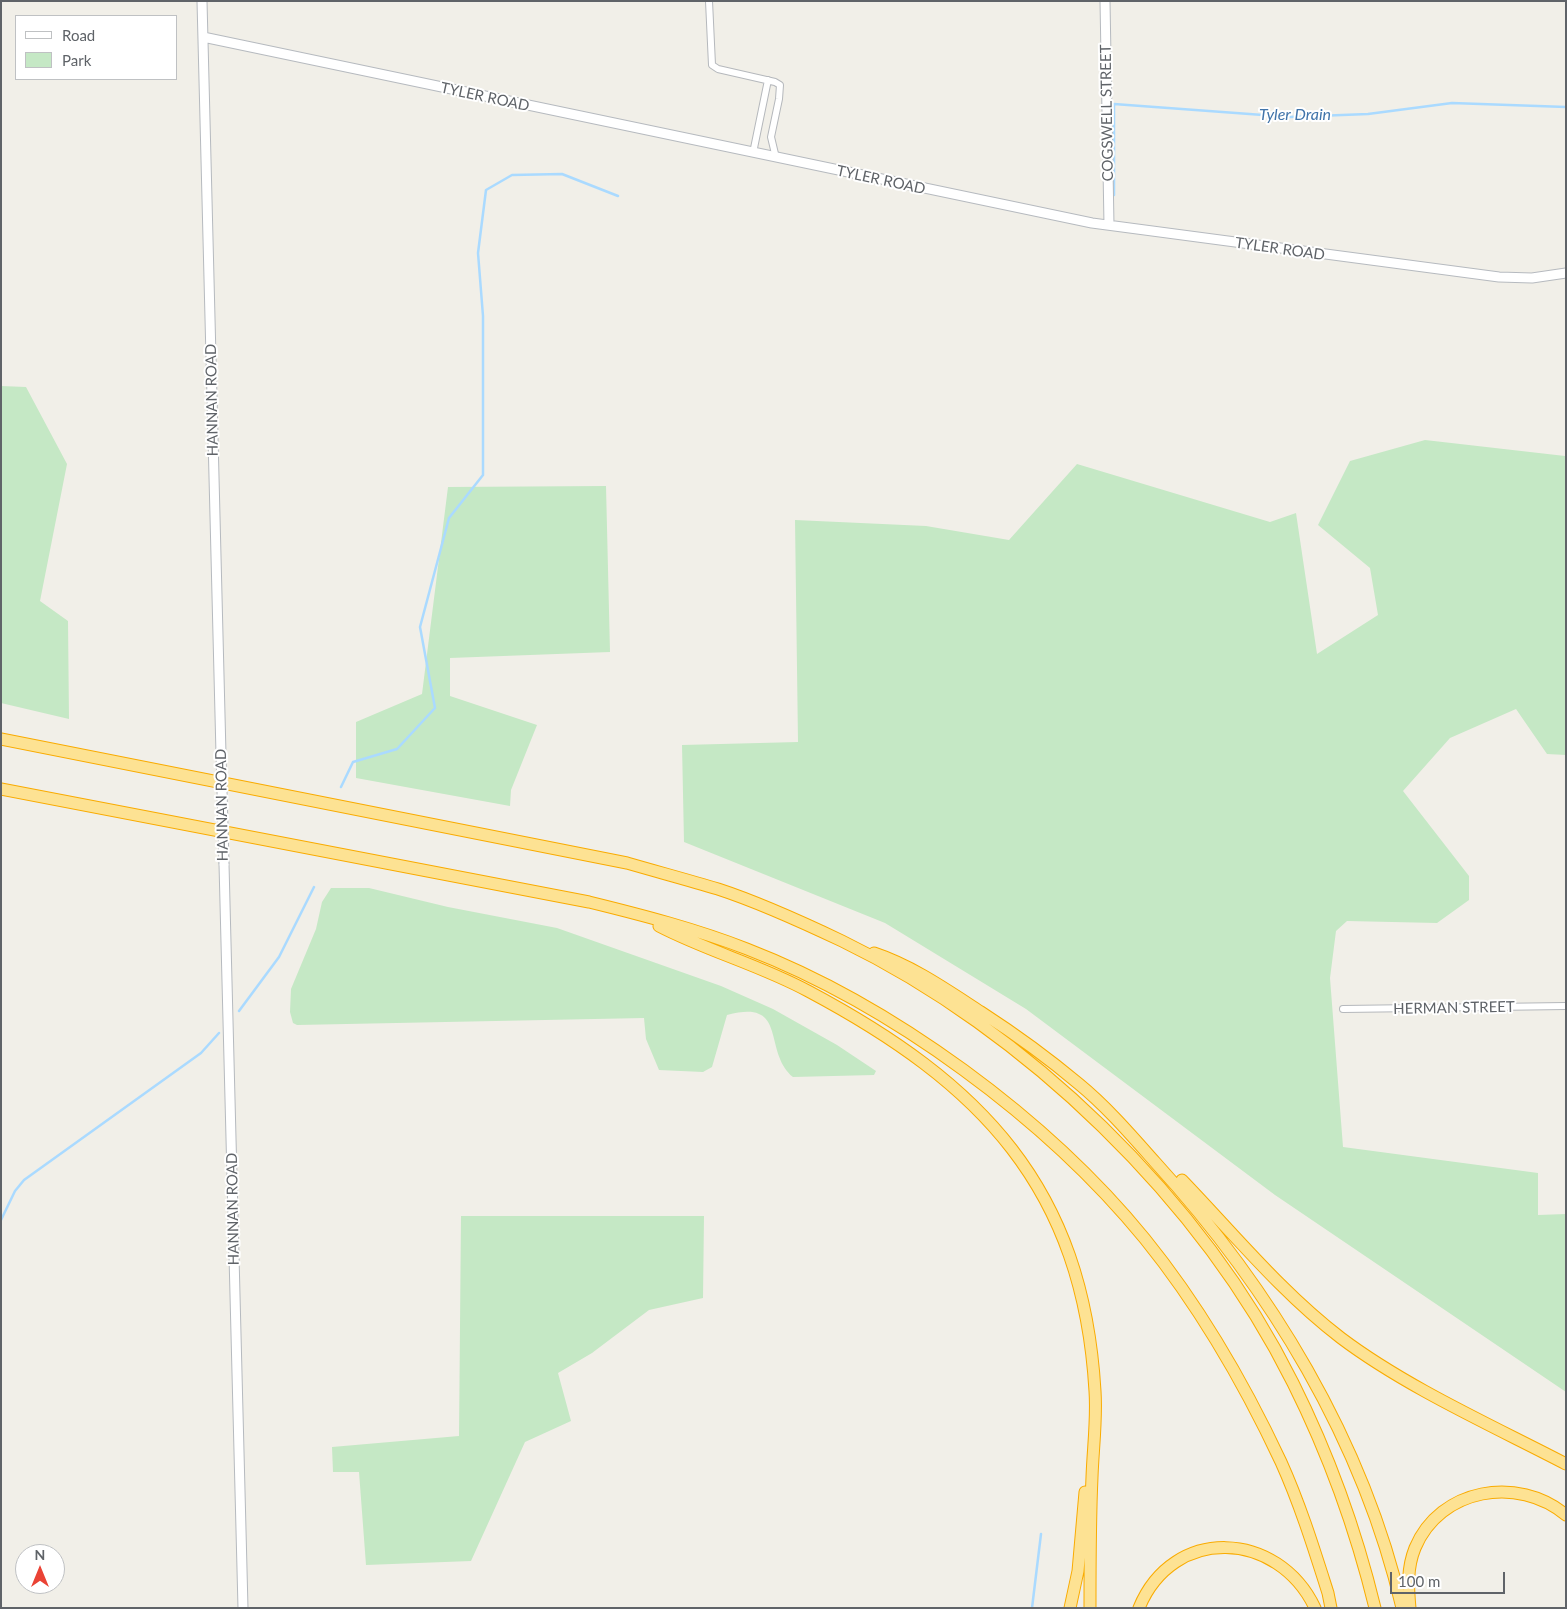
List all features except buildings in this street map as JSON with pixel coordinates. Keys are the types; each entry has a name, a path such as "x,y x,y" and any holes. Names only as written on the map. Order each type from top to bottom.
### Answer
{"highway":[{"path":"1,739 627,863 721,890 769,908 917,972 1001,1025 1081,1085 1124,1127 1206,1219 1262,1295 1287,1333 1325,1403 1359,1477 1380,1532 1402,1608"},
{"path":"1,789 589,902 635,914 749,950 830,988 871,1010 930,1046 984,1086 1096,1184 1147,1242 1194,1305 1244,1388 1282,1465 1314,1548 1331,1608"},
{"path":"635,914 669,931 758,966 836,1006 920,1060 976,1107 1020,1158 1051,1211 1076,1273 1085,1315 1095,1392 1090,1608"},
{"path":"844,942 927,989 966,1014 1061,1089 1127,1152 1204,1243 1248,1304 1292,1382 1341,1491 1375,1608"},
{"path":"1124,1127 1146,1143 1285,1288 1340,1337 1399,1376 1566,1464"},
{"path":"1070,1608 1081,1543 1092,1365"},
{"path":"1410,1608 1408,1584 1416,1547 1429,1526 1453,1504 1471,1496 1493,1491 1513,1492 1538,1498 1556,1507 1566,1516"},
{"path":"1139,1608 1155,1580 1174,1564 1191,1555 1222,1547 1257,1552 1273,1559 1297,1578 1315,1608"}],"street":[{"name":"HANNAN ROAD","path":"202,1 243,1608"},
{"path":"708,1 712,65 718,69 772,81 780,88 771,137 776,158"},
{"name":"COGSWELL STREET","path":"1105,1 1109,226"},
{"name":"TYLER ROAD","path":"203,37 1109,226 1500,277 1532,278 1566,272"},
{"path":"753,153 772,81"},
{"name":"HERMAN STREET","path":"1343,1010 1566,1006"}],"green space":[{"path":"1,386 26,387 67,464 40,601 68,621 69,719 1,703"},
{"path":"1425,440 1565,456 1566,453 1566,755 1547,754 1516,709 1450,738 1403,791 1469,876 1469,900 1437,923 1347,921 1336,931 1330,978 1343,1147 1538,1173 1538,1215 1566,1214 1566,1392 1275,1195 1026,1009 885,923 684,842 682,745 798,742 795,520 926,526 1009,540 1077,464 1270,522 1296,513 1317,654 1378,615 1370,568 1318,525 1350,461"},
{"path":"606,486 610,652 450,658 450,696 537,725 511,790 510,806 356,778 356,722 422,694 448,487"},
{"path":"331,888 369,888 448,907 557,928 721,986 773,1009 837,1045 876,1071 874,1075 793,1077 784,1066 778,1054 772,1030 767,1020 759,1014 746,1012 727,1015 712,1067 703,1072 659,1070 646,1039 644,1018 297,1025 293,1023 290,1012 291,989 316,929 322,902"},
{"path":"461,1216 704,1216 703,1298 649,1310 592,1353 558,1373 571,1421 525,1442 471,1561 366,1565 359,1472 333,1472 332,1447 459,1436"}],"waterway":[{"name":"Tyler Drain","path":"1114,195 1114,104 1290,117 1368,114 1452,103 1566,107"},
{"path":"341,787 353,762 397,749 435,708 420,627 449,518 483,475 483,316 478,253 486,190 512,175 562,174 618,196"},
{"path":"239,1011 279,957 314,887"},
{"path":"1,1220 15,1191 24,1180 201,1053 219,1033"},
{"path":"1032,1608 1041,1534"}]}
